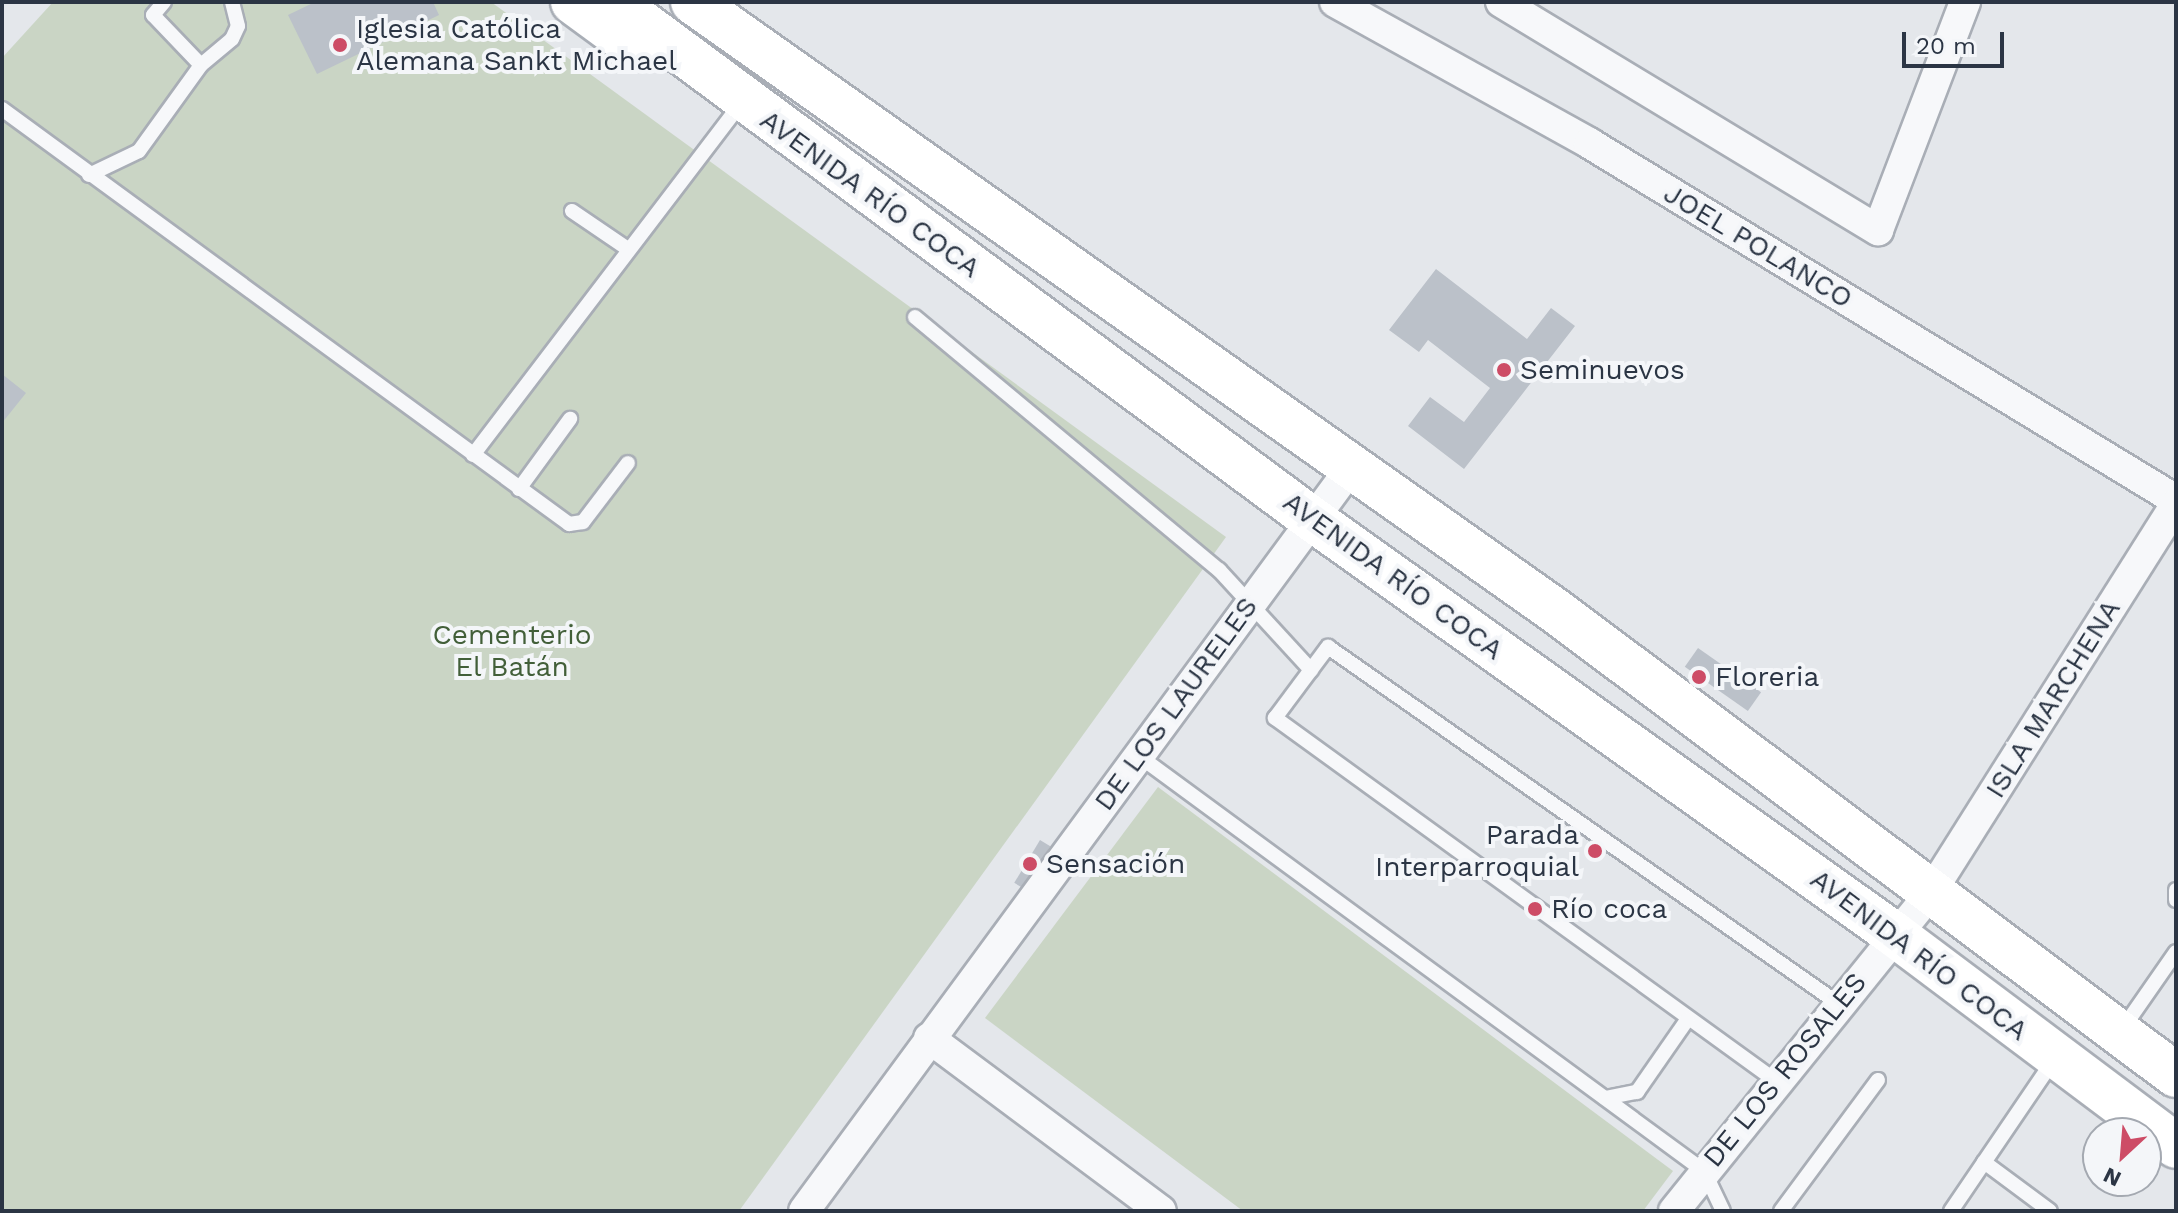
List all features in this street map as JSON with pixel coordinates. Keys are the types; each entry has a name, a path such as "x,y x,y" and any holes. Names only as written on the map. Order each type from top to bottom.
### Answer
{"main road":[{"path":"573,2 675,77 735,96"},
{"name":"AVENIDA RÍO COCA","path":"614,2 735,96 1312,519 1894,934 2176,1146"},
{"name":"AVENIDA RÍO COCA","path":"693,2 1350,469 1557,612 1929,895 2176,1075"}],"street":[{"name":"JOEL POLANCO","path":"1335,2 1589,143 2176,502"},
{"path":"1501,2 1878,230 1965,2"},
{"name":"DE LOS LAURELES","path":"804,1211 1350,469"},
{"name":"ISLA MARCHENA","path":"1929,895 2176,502"},
{"name":"DE LOS ROSALES","path":"1674,1211 1894,934 1929,895"},
{"path":"929,1038 1161,1211"}],"lane":[{"path":"164,2 153,15 201,65"},
{"path":"89,175 139,151 201,65 236,32 232,2"},
{"path":"473,455 628,249 735,96"},
{"path":"2,109 519,489 577,524 628,463"},
{"path":"572,211 628,249"},
{"path":"915,317 1219,570 1311,670"},
{"path":"519,489 570,419"},
{"path":"1776,1081 1687,1020 1275,718 1328,647 1839,1004"},
{"path":"1139,756 1704,1171 1723,1211"},
{"path":"2176,890 2176,900"},
{"path":"2119,1033 2176,952"},
{"path":"1605,1098 1637,1092 1687,1020"},
{"path":"1951,1211 2056,1057 2079,1055 2176,1125"},
{"path":"1781,1211 1878,1080"},
{"path":"1984,1162 2050,1211"}],"green space":[{"name":"Cementerio El Batán","path":"53,2 491,2 1226,537 739,1211 2,1211 2,58"},
{"path":"1158,787 1673,1171 1643,1211 1243,1211 985,1018"}],"building":[{"name":"Iglesia Católica Alemana Sankt Michael","path":"315,2 433,2 439,15 317,74 288,15"},
{"name":"Seminuevos","path":"1436,269 1527,339 1551,308 1575,326 1464,469 1408,426 1430,397 1464,422 1490,388 1428,340 1419,352 1389,330"},
{"path":"2,374 26,393 2,423"},
{"path":"1698,648 1761,692 1748,711 1685,667"},
{"name":"Sensación","path":"1040,840 1050,846 1025,889 1014,883"}],"place":[{"name":"Iglesia Católica Alemana Sankt Michael","path":"340,45"},
{"name":"Seminuevos","path":"1504,370"},
{"name":"Floreria","path":"1699,677"},
{"name":"Parada Interparroquial","path":"1595,851"},
{"name":"Sensación","path":"1030,864"},
{"name":"Río coca","path":"1535,909"}]}
